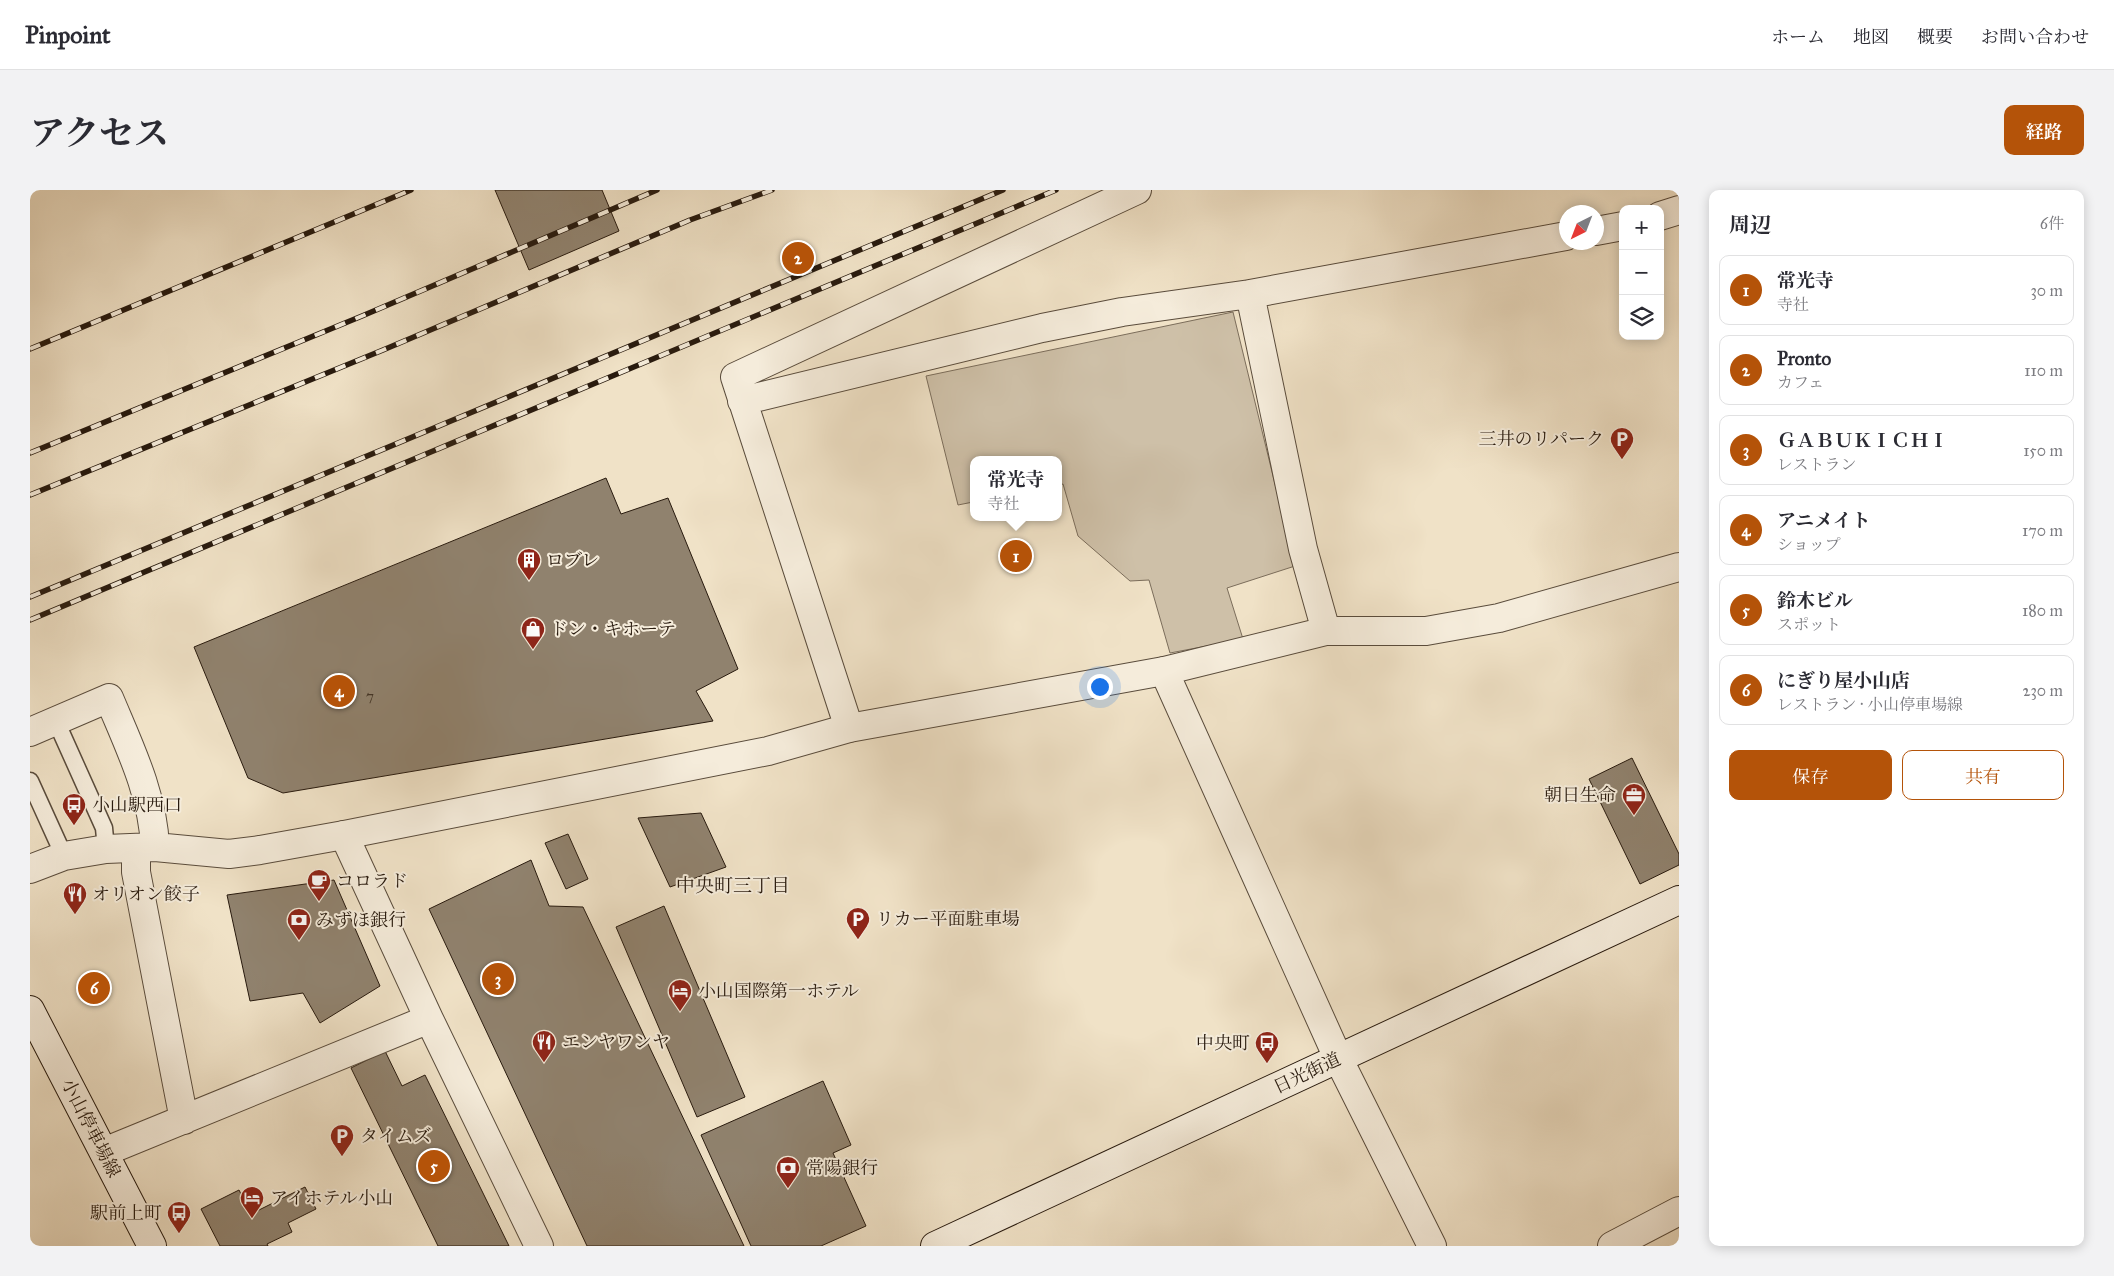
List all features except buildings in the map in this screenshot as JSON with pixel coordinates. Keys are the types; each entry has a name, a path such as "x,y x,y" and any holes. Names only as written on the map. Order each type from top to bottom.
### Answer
{"street":[{"path":"849,728 735,377 1137,190"},
{"path":"1664,215 1679,210"},
{"path":"1604,230 1619,227"},
{"path":"742,401 1042,328 1122,312 1250,294 1559,237"},
{"path":"1250,294 1302,549 1326,631"},
{"path":"30,869 64,856 106,849 145,847 228,854 344,835 768,751 849,728 1164,671 1326,631 1426,632 1499,618 1679,568"},
{"path":"1164,671 1338,1058 1432,1246"},
{"path":"30,732 109,698 139,769 154,822 136,872 184,1120"},
{"path":"344,835 429,1019 538,1246"},
{"name":"日光街道","path":"935,1246 1679,900"},
{"name":"小山停車場線","path":"30,1010 152,1246"},
{"path":"104,1152 429,1019"},
{"path":"1612,1246 1679,1211"}],"lane":[{"path":"56,721 104,828 106,849"},
{"path":"30,781 64,856"}],"shaded area":[{"path":"1233,312 1295,566 1227,588 1243,639 1170,653 1149,580 1130,581 1078,536 1062,484 1062,456 970,456 970,503 958,505 926,376"}],"railway":[{"path":"30,349 411,190"},
{"path":"30,453 362,316 657,190"},
{"path":"30,495 383,350 690,220 772,190"},
{"path":"30,597 1003,190"},
{"path":"30,620 1056,190"}],"place":[{"name":"Pronto","path":"798,258"},
{"name":"三井のリパーク","path":"1622,460"},
{"name":"常光寺","path":"1016,556"},
{"name":"ロブレ","path":"529,581"},
{"name":"ドン・キホーテ","path":"533,650"},
{"name":"アニメイト","path":"339,691"},
{"name":"朝日生命","path":"1634,816"},
{"name":"小山駅西口","path":"74,826"},
{"name":"コロラド","path":"319,902"},
{"name":"オリオン餃子","path":"75,915"},
{"name":"リカー平面駐車場","path":"858,940"},
{"name":"みずほ銀行","path":"299,941"},
{"name":"ＧＡＢＵＫＩＣＨＩ","path":"498,979"},
{"name":"にぎり屋小山店","path":"94,988"},
{"name":"小山国際第一ホテル","path":"680,1012"},
{"name":"エンヤワンヤ","path":"544,1063"},
{"name":"中央町","path":"1267,1064"},
{"name":"タイムズ","path":"342,1157"},
{"name":"鈴木ビル","path":"434,1166"},
{"name":"常陽銀行","path":"788,1189"},
{"name":"アイホテル小山","path":"252,1219"},
{"name":"駅前上町","path":"179,1234"}],"district":[{"name":"中央町三丁目","path":"733,885"}]}
